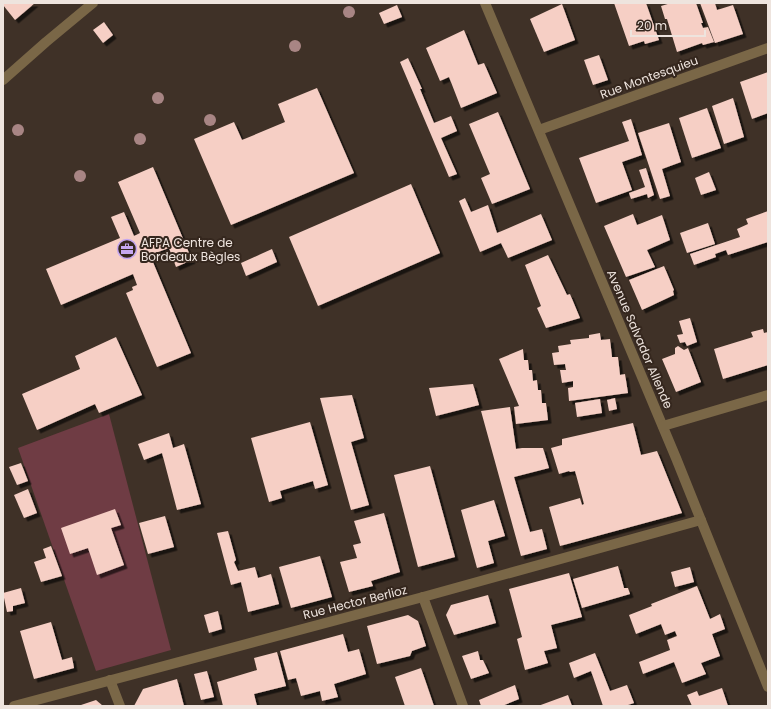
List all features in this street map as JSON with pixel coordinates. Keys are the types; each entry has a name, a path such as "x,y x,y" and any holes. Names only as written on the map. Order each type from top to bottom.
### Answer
{"street":[{"path":"3,80 93,3"},
{"name":"Avenue Salvador Allende","path":"485,3 701,520 768,687"},
{"name":"Rue Montesquieu","path":"539,130 768,48"},
{"path":"662,426 768,395"},
{"name":"Rue Hector Berlioz","path":"14,706 423,598 701,520"},
{"path":"423,598 463,706"},
{"path":"110,680 120,706"}],"shaded area":[{"path":"109,414 171,650 96,671 18,448"}],"building":[{"path":"3,3 35,3 15,20"},
{"path":"614,3 646,3 659,40 645,44 644,41 629,46"},
{"path":"671,3 696,3 703,23 701,23 703,28 708,27 714,42 703,45 702,43 677,52 667,19 665,19 661,6"},
{"path":"700,3 715,3 717,10 733,5 743,34 715,43"},
{"path":"562,4 575,40 544,52 530,19"},
{"path":"397,5 402,17 384,24 379,13"},
{"path":"104,22 113,35 103,43 93,30"},
{"path":"464,30 478,65 484,63 497,93 461,108 449,77 440,81 426,48"},
{"path":"599,55 608,80 593,85 584,60"},
{"path":"408,58 422,89 420,89 434,123 451,116 457,131 441,138 457,174 449,177 400,62"},
{"path":"768,72 768,113 752,119 740,82"},
{"path":"317,88 354,173 231,225 194,139 234,122 242,140 285,122 278,104"},
{"path":"733,98 744,137 724,144 712,106"},
{"path":"707,108 721,148 692,158 679,118"},
{"path":"498,112 530,189 492,204 481,178 490,174 469,124"},
{"path":"631,119 642,155 622,162 632,190 596,203 579,158 629,141 622,122"},
{"path":"669,123 681,162 662,169 670,196 660,199 638,133"},
{"path":"153,167 192,260 176,267 169,248 150,255 191,353 157,367 126,293 133,290 132,287 137,285 133,274 61,305 46,269 120,238 111,217 124,212 134,236 140,233 118,182"},
{"path":"646,168 654,195 648,198 647,194 631,199 629,193 645,187 639,170"},
{"path":"709,172 716,190 701,195 695,178"},
{"path":"411,184 440,253 318,306 289,237"},
{"path":"465,198 471,212 488,205 497,233 541,214 552,240 508,258 501,243 480,252 459,201"},
{"path":"768,211 768,242 728,255 726,250 715,254 716,257 694,265 690,254 740,237 737,229 748,224 746,219"},
{"path":"633,214 637,225 662,215 670,240 647,250 655,267 626,277 604,226"},
{"path":"708,223 715,244 687,253 680,233"},
{"path":"272,249 277,262 246,276 241,263"},
{"path":"548,255 567,295 570,294 580,318 546,328 537,308 541,306 525,265"},
{"path":"664,266 674,290 674,295 642,310 629,280"},
{"path":"690,318 697,342 687,346 685,342 680,343 677,335 683,334 679,321"},
{"path":"763,329 764,333 768,332 768,365 723,379 714,349 753,337 751,332"},
{"path":"600,333 601,340 610,339 612,357 618,357 620,375 625,374 628,393 569,401 568,388 573,387 573,381 562,383 560,370 566,370 565,364 554,365 552,353 559,352 558,346 571,344 570,340 589,338 589,335"},
{"path":"116,337 142,395 99,413 95,404 37,430 22,394 80,369 75,356"},
{"path":"678,346 684,350 688,348 701,382 676,392 662,359 675,354 675,348"},
{"path":"523,349 524,360 528,360 529,370 532,370 533,381 537,380 538,390 541,390 542,403 546,403 548,420 516,424 514,407 519,406 499,359"},
{"path":"473,384 479,405 436,416 429,388"},
{"path":"352,395 364,438 351,442 369,505 351,510 320,398"},
{"path":"615,398 617,409 609,411 607,400"},
{"path":"600,399 602,413 577,417 575,403"},
{"path":"510,407 516,449 543,448 549,468 514,477 530,532 542,529 547,549 521,556 481,411"},
{"path":"310,422 328,485 315,489 313,481 280,491 282,498 269,502 251,438"},
{"path":"633,423 641,455 657,451 682,513 560,546 549,507 580,498 582,505 584,504 575,471 559,474 551,448 562,445 562,439"},
{"path":"169,433 173,448 184,444 201,504 177,510 162,453 144,460 138,444"},
{"path":"21,463 28,481 17,485 9,467"},
{"path":"430,466 455,557 418,567 394,475"},
{"path":"28,489 37,513 24,518 14,495"},
{"path":"494,500 505,536 488,541 494,563 477,568 461,510"},
{"path":"115,509 121,525 111,528 124,565 97,575 88,548 70,554 61,528"},
{"path":"384,513 400,572 371,581 373,586 349,592 340,562 357,558 353,545 361,543 354,521"},
{"path":"165,516 174,547 148,554 139,523"},
{"path":"228,531 236,560 234,562 238,571 255,567 258,578 271,574 279,604 248,612 241,582 231,585 217,533"},
{"path":"51,546 62,576 41,582 34,562 46,558 43,549"},
{"path":"320,556 332,597 291,608 279,567"},
{"path":"618,566 624,588 628,588 630,594 582,608 573,579"},
{"path":"690,567 694,582 675,587 671,572"},
{"path":"569,573 582,617 551,625 557,648 544,651 548,663 525,670 517,639 522,637 509,589"},
{"path":"697,586 710,619 720,614 725,629 712,634 720,656 701,663 706,674 682,683 674,662 643,674 639,662 670,650 667,640 677,636 675,631 665,635 661,624 636,634 629,615 652,606 651,604"},
{"path":"21,588 25,603 13,606 13,611 7,612 3,593"},
{"path":"488,595 496,623 454,635 446,615 451,605"},
{"path":"218,611 222,629 209,633 204,615"},
{"path":"408,615 418,621 426,646 412,651 410,656 377,664 367,626"},
{"path":"51,622 62,660 72,657 74,668 34,679 20,631"},
{"path":"343,634 348,652 359,649 366,674 334,684 338,697 322,701 320,691 301,696 296,678 288,680 280,651"},
{"path":"478,651 480,660 483,660 489,673 471,679 462,656"},
{"path":"277,652 286,686 254,694 257,706 223,706 217,682 257,670 254,658"},
{"path":"595,653 610,691 627,685 634,703 625,706 603,706 591,671 574,678 569,663"},
{"path":"421,668 434,706 405,706 395,677"},
{"path":"207,671 214,697 201,700 194,674"},
{"path":"177,679 184,706 134,706 143,689"},
{"path":"515,685 519,699 502,706 481,706 479,700"},
{"path":"722,688 728,706 692,706 687,695 697,691 699,696"},
{"path":"568,695 572,706 538,706"},
{"path":"96,700 103,706 78,706"}],"place":[{"name":"AFPA Centre de Bordeaux Bègles","path":"127,249"}]}
